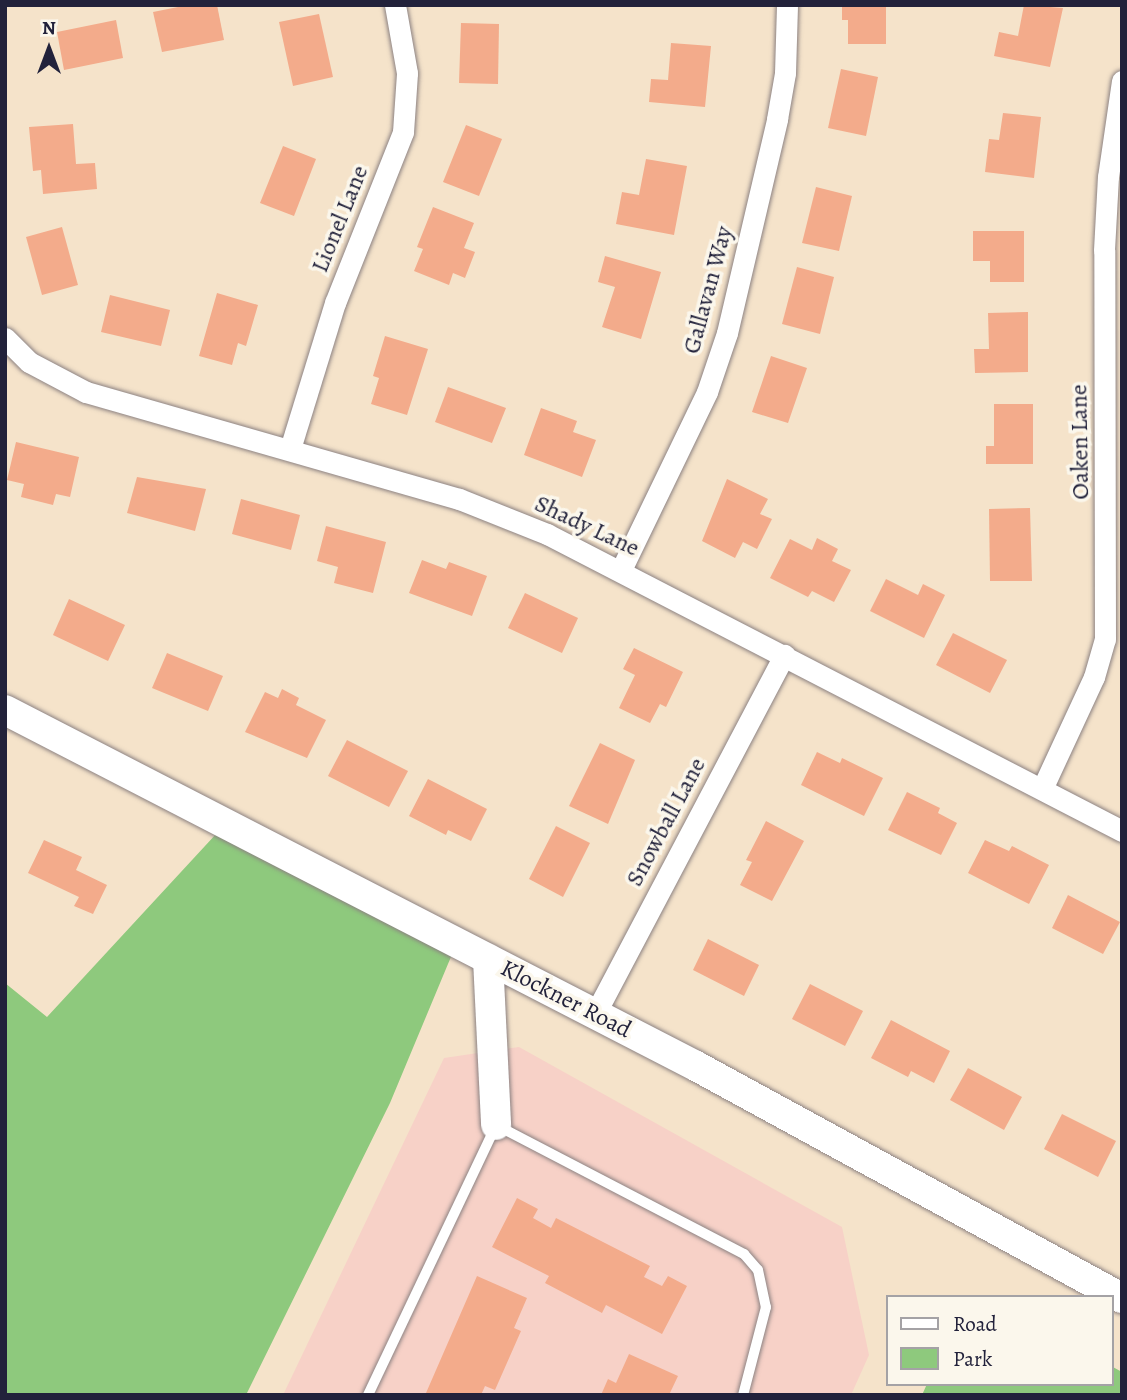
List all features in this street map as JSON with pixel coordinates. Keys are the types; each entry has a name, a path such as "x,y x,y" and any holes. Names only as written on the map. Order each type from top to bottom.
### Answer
{"main road":[{"name":"Klockner Road","path":"5,710 594,1014 1122,1298"},
{"path":"488,959 496,1125"}],"street":[{"name":"Lionel Lane","path":"290,449 335,303 403,132 407,73 395,5"},
{"name":"Gallavan Way","path":"621,570 707,392 727,333 778,119 785,74 787,5"},
{"name":"Oaken Lane","path":"1042,789 1094,677 1105,639 1108,600 1104,250 1108,177 1122,81"},
{"name":"Shady Lane","path":"5,338 30,362 86,391 459,499 547,534 1122,831"},
{"name":"Snowball Lane","path":"594,1014 784,655"}],"lane":[{"path":"368,1395 496,1125 744,1254 758,1270 766,1307 743,1395"}],"shaded area":[{"path":"519,1047 842,1227 869,1355 851,1395 283,1395 444,1058"}],"green space":[{"path":"229,820 458,940 390,1103 246,1395 5,1395 5,983 47,1017"},
{"path":"1113,1367 1122,1372 1122,1395 922,1395 926,1386 1113,1386"}],"building":[{"path":"188,5 217,5 224,40 162,52 153,12"},
{"path":"842,5 886,5 886,44 848,44 848,20 842,20"},
{"path":"1024,5 1063,8 1050,67 994,56 999,32 1018,36"},
{"path":"319,14 333,77 293,86 279,22"},
{"path":"116,20 123,58 64,70 57,32"},
{"path":"461,23 499,24 498,84 459,83"},
{"path":"671,43 711,46 705,107 649,102 651,79 668,80"},
{"path":"841,69 878,77 866,136 828,128"},
{"path":"1003,113 1041,117 1034,178 985,172 989,139 999,140"},
{"path":"73,124 76,164 95,163 97,189 43,194 41,170 33,171 29,127"},
{"path":"466,125 502,139 479,196 443,182"},
{"path":"283,146 316,159 294,216 260,203"},
{"path":"646,159 687,166 674,235 616,224 622,192 639,195"},
{"path":"816,187 852,196 839,251 802,243"},
{"path":"433,207 474,223 464,248 475,252 465,278 453,273 449,285 414,271 423,249 417,247"},
{"path":"62,227 78,285 42,295 26,237"},
{"path":"973,231 1024,231 1024,282 990,282 990,261 973,261"},
{"path":"605,256 661,272 641,339 602,327 615,287 598,282"},
{"path":"797,267 834,277 820,334 782,324"},
{"path":"217,293 258,305 246,346 238,343 232,365 199,356"},
{"path":"110,295 170,310 161,346 101,332"},
{"path":"1028,312 1028,372 975,373 974,349 989,349 988,313"},
{"path":"385,336 428,349 407,415 371,404 379,378 373,376"},
{"path":"771,356 807,368 788,423 752,412"},
{"path":"448,387 506,408 492,443 435,422"},
{"path":"994,404 1033,404 1033,464 986,464 986,446 994,446"},
{"path":"541,408 577,421 573,432 596,440 582,477 524,455"},
{"path":"16,442 79,457 70,497 56,494 53,505 21,497 24,484 7,480"},
{"path":"137,477 206,489 195,531 127,513"},
{"path":"727,479 768,499 760,514 772,519 757,549 743,542 735,558 702,541"},
{"path":"241,499 300,515 291,550 232,534"},
{"path":"1030,508 1032,581 990,581 989,509"},
{"path":"326,526 386,542 373,593 334,583 338,567 317,561"},
{"path":"817,538 838,549 832,561 851,570 834,602 812,591 808,597 770,578 790,539 812,550"},
{"path":"422,560 446,569 449,562 487,576 472,616 409,593"},
{"path":"886,579 918,595 923,584 945,595 924,638 870,611"},
{"path":"525,593 578,618 562,653 508,628"},
{"path":"69,599 125,625 108,661 53,635"},
{"path":"953,633 1007,660 990,693 936,665"},
{"path":"634,648 683,672 666,707 660,704 650,723 619,708 635,675 623,669"},
{"path":"167,653 223,676 208,711 152,688"},
{"path":"282,689 299,698 296,705 326,720 307,758 245,732 265,692 278,698"},
{"path":"347,740 408,771 389,807 328,776"},
{"path":"600,743 635,760 608,824 569,806"},
{"path":"817,752 840,763 842,758 883,778 864,816 801,785"},
{"path":"428,779 487,809 471,841 448,830 446,835 409,816"},
{"path":"907,792 940,808 938,813 957,823 941,855 888,830"},
{"path":"766,821 804,841 772,901 740,885 752,862 746,860"},
{"path":"556,826 590,843 563,897 529,879"},
{"path":"44,840 82,857 76,870 107,885 93,914 74,906 79,897 28,873"},
{"path":"985,840 1009,851 1012,846 1049,865 1029,904 968,873"},
{"path":"1068,895 1120,922 1103,954 1052,928"},
{"path":"708,939 759,965 744,996 693,970"},
{"path":"810,984 863,1011 845,1046 792,1019"},
{"path":"891,1020 950,1051 934,1083 911,1071 908,1077 871,1058"},
{"path":"968,1068 1022,1097 1004,1130 950,1100"},
{"path":"1062,1114 1116,1141 1098,1177 1044,1149"},
{"path":"517,1198 538,1209 533,1218 551,1228 556,1218 650,1266 644,1277 662,1286 668,1276 687,1286 662,1334 606,1305 602,1313 545,1283 549,1276 492,1247"},
{"path":"477,1276 527,1298 514,1328 521,1331 495,1390 485,1386 481,1395 426,1393"},
{"path":"629,1354 678,1376 669,1395 601,1395 608,1379 616,1383"}]}
